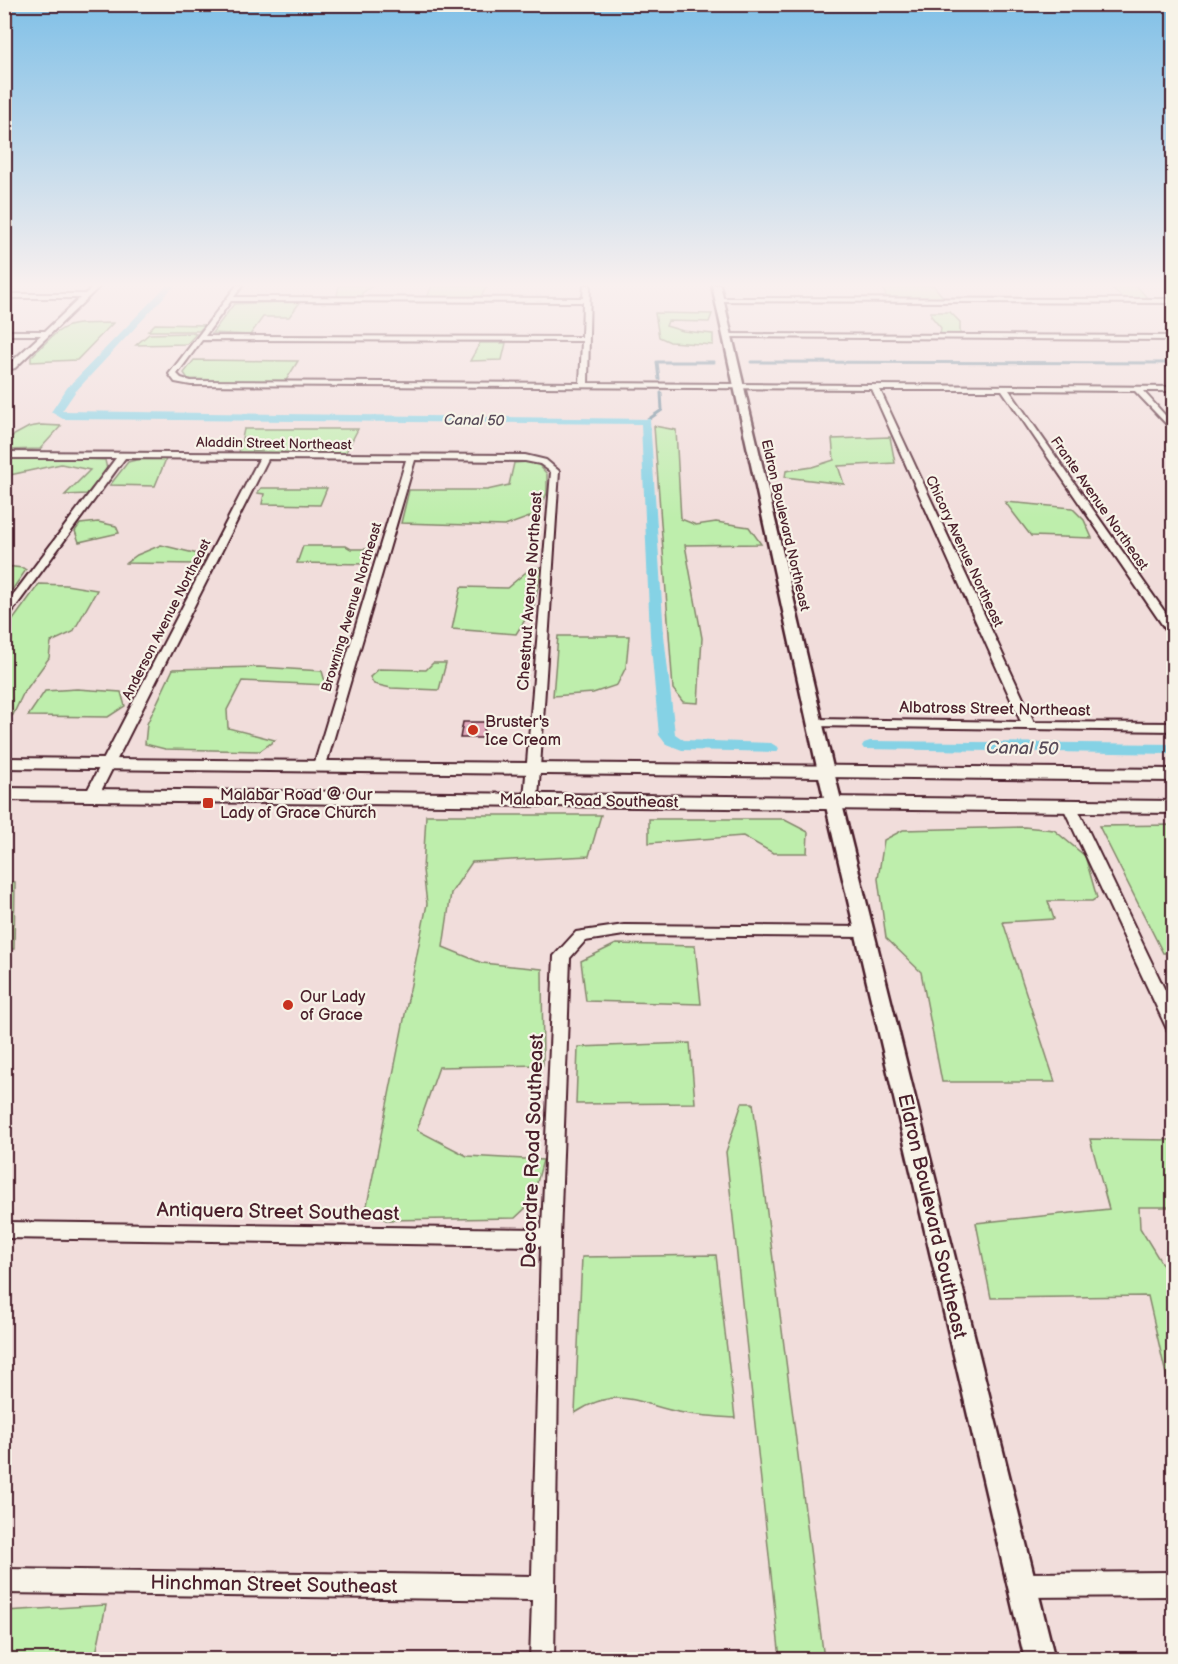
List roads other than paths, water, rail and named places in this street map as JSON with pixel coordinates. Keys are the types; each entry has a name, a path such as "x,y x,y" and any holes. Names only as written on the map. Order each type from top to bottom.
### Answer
{"main road":[{"name":"Malabar Road Southeast","path":"4,763 1173,775"},
{"name":"Malabar Road Southeast","path":"4,794 1173,807"}],"street":[{"path":"182,363 173,374 178,380 202,383 1173,389"},
{"path":"584,363 584,385"},
{"name":"Eldron Boulevard Northeast","path":"734,363 826,772"},
{"name":"Chicory Avenue Northeast","path":"875,387 1029,725"},
{"name":"Frante Avenue Northeast","path":"1004,388 1173,634"},
{"path":"1137,389 1173,430"},
{"name":"Aladdin Street Northeast","path":"4,455 525,458 543,462"},
{"path":"4,615 123,455"},
{"name":"Anderson Avenue Northeast","path":"92,795 110,764 265,456"},
{"name":"Browning Avenue Northeast","path":"320,765 411,458"},
{"name":"Chestnut Avenue Northeast","path":"531,799 555,471 543,462"},
{"name":"Albatross Street Northeast","path":"815,723 1173,727"},
{"name":"Eldron Boulevard Southeast","path":"826,772 1040,1659"},
{"path":"1070,807 1173,1027"},
{"name":"Decordre Road Southeast","path":"542,1659 551,1238 562,956 581,936 624,930 865,932"},
{"name":"Antiquera Street Southeast","path":"4,1230 551,1238"},
{"name":"Hinchman Street Southeast","path":"4,1581 543,1588"},
{"path":"1021,1585 1173,1584"}],"waterway":[{"name":"Canal 50","path":"97,363 71,390 56,412 63,416 646,421 657,635 667,735 672,741 682,745 771,748"},
{"path":"657,363 659,379"},
{"path":"1027,363 1174,363"},
{"path":"646,421 662,410 661,393"},
{"name":"Canal 50","path":"870,746 1174,749"}],"place":[{"name":"Bruster's Ice Cream","path":"473,730"},
{"name":"Malabar Road @ Our Lady of Grace Church","path":"208,803"},
{"name":"Our Lady of Grace","path":"288,1005"}]}
